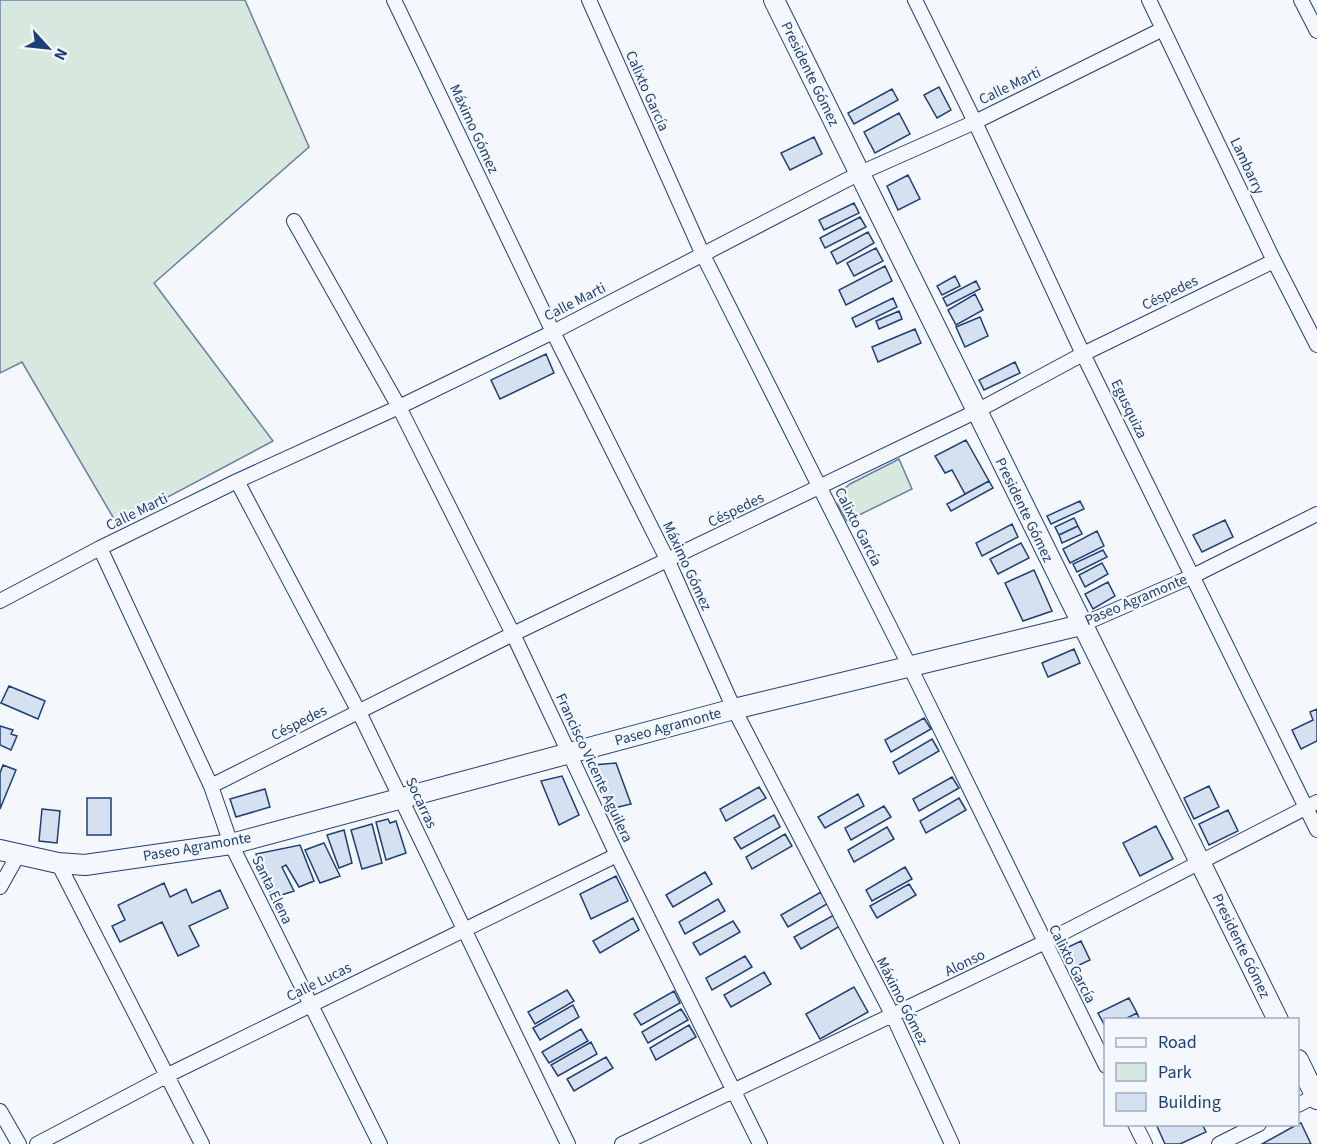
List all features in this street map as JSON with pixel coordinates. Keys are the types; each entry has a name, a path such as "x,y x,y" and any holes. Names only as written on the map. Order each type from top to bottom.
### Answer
{"main road":[{"name":"Presidente Gómez","path":"774,0 975,412 1277,1018"},
{"name":"Paseo Agramonte","path":"9,853 85,866 231,844 400,797 734,710 1081,625"},
{"path":"1299,1062 1316,1097"}],"street":[{"name":"Máximo Gómez","path":"394,0 553,332 668,561 734,710 892,1016 952,1144"},
{"name":"Calixto García","path":"589,0 703,255 910,667 1043,943 1104,1062"},
{"name":"Lambarry","path":"1149,0 1274,261 1317,345"},
{"path":"1301,0 1317,31"},
{"name":"Egusquiza","path":"920,2 1083,354 1193,576 1311,804 1317,831"},
{"name":"Calle Marti","path":"0,601 100,548 237,481 399,407 553,332 858,174 975,122 1163,29"},
{"name":"Francisco Vicente Aguilera","path":"294,221 399,407 513,634 617,855 760,1144"},
{"name":"Céspedes","path":"211,786 513,634 975,412 1083,354 1274,261"},
{"name":"Socarras","path":"237,481 359,712 567,1144"},
{"name":"Paseo Agramonte","path":"1081,625 1193,576 1317,514"},
{"name":"Santa Elena","path":"100,548 211,786 231,844 380,1144"},
{"name":"Alonso","path":"622,1144 1043,943 1311,804"},
{"path":"0,887 9,853"},
{"name":"Calle Lucas","path":"38,1144 168,1075 617,855"},
{"path":"58,863 202,1144"},
{"path":"1299,1105 1316,1097"},
{"path":"0,1111 19,1144"},
{"path":"1135,1126 1144,1144"},
{"path":"1220,1144 1256,1126"}],"green space":[{"path":"0,0 245,0 309,147 154,283 273,441 117,524 22,362 0,373"},
{"path":"899,459 912,489 847,521 838,505 839,493 850,484"}],"building":[{"path":"939,87 951,110 937,118 924,95"},
{"path":"892,89 898,100 854,124 848,113"},
{"path":"899,113 910,134 875,153 864,132"},
{"path":"814,137 822,154 790,170 781,153"},
{"path":"908,175 920,199 898,210 887,186"},
{"path":"854,203 859,213 824,230 819,220"},
{"path":"860,217 866,227 825,248 820,238"},
{"path":"868,232 874,243 837,264 831,252"},
{"path":"876,248 883,261 854,276 847,263"},
{"path":"885,266 892,281 846,305 839,290"},
{"path":"955,276 960,286 942,295 937,286"},
{"path":"976,281 980,289 947,306 943,298"},
{"path":"975,294 983,310 956,325 948,310"},
{"path":"893,298 897,307 856,327 852,318"},
{"path":"899,311 902,319 879,329 876,321"},
{"path":"980,317 988,336 965,347 956,327"},
{"path":"915,329 921,343 878,362 872,347"},
{"path":"546,354 554,373 500,399 491,380"},
{"path":"1015,362 1020,373 984,390 979,380"},
{"path":"966,440 989,481 965,494 952,470 945,473 935,456"},
{"path":"989,481 993,488 951,511 947,504"},
{"path":"1080,501 1084,509 1051,524 1047,516"},
{"path":"1074,518 1078,526 1059,535 1055,527"},
{"path":"1225,520 1233,537 1202,552 1193,535"},
{"path":"1012,524 1018,537 982,556 976,543"},
{"path":"1078,526 1082,534 1062,543 1059,535"},
{"path":"1097,531 1104,546 1070,563 1063,549"},
{"path":"1021,543 1029,558 998,574 990,559"},
{"path":"1103,550 1107,557 1077,572 1073,564"},
{"path":"1102,563 1108,574 1085,587 1079,575"},
{"path":"1034,570 1052,611 1023,621 1005,583"},
{"path":"1108,582 1115,596 1093,609 1085,594"},
{"path":"1074,649 1080,663 1048,677 1042,663"},
{"path":"9,686 45,701 38,719 1,703"},
{"path":"1317,709 1317,741 1301,749 1292,730 1313,720 1310,712"},
{"path":"924,718 931,729 891,752 885,740"},
{"path":"0,726 13,730 11,734 17,736 11,750 0,745"},
{"path":"932,739 939,751 899,774 893,762"},
{"path":"616,763 631,804 610,809 593,765"},
{"path":"3,765 16,770 0,809 0,773"},
{"path":"562,776 579,815 559,825 541,781"},
{"path":"952,777 959,788 919,811 913,799"},
{"path":"1209,786 1219,807 1194,819 1184,798"},
{"path":"759,787 766,798 726,821 720,809"},
{"path":"265,789 270,807 236,817 230,799"},
{"path":"858,794 864,806 825,828 818,817"},
{"path":"87,798 111,798 111,835 87,835"},
{"path":"959,798 966,810 926,833 920,821"},
{"path":"884,806 891,817 851,840 845,828"},
{"path":"42,809 60,811 57,843 39,841"},
{"path":"1228,810 1238,831 1209,845 1199,824"},
{"path":"774,815 780,827 741,849 734,838"},
{"path":"388,819 390,823 396,821 406,853 386,860 376,822"},
{"path":"372,824 382,863 362,869 351,830"},
{"path":"1156,826 1173,859 1140,876 1123,843"},
{"path":"887,827 894,839 854,862 848,850"},
{"path":"344,830 352,863 339,868 327,835"},
{"path":"785,834 792,846 752,869 746,857"},
{"path":"324,843 340,876 320,883 305,850"},
{"path":"300,845 314,881 299,887 286,865 282,867 294,891 272,898 256,854"},
{"path":"905,867 912,879 872,901 866,890"},
{"path":"705,872 712,884 673,907 666,895"},
{"path":"616,876 628,901 591,919 580,894"},
{"path":"164,883 170,897 186,889 192,903 220,890 228,908 189,926 199,946 178,956 162,922 120,942 112,926 125,920 118,905"},
{"path":"909,884 916,895 877,918 870,906"},
{"path":"821,892 827,904 788,927 781,915"},
{"path":"718,899 725,911 685,934 679,922"},
{"path":"834,915 840,926 801,949 794,937"},
{"path":"633,918 639,930 600,953 593,941"},
{"path":"733,921 740,932 700,955 693,943"},
{"path":"1081,941 1090,960 1073,968 1064,949"},
{"path":"745,956 752,967 712,990 706,978"},
{"path":"764,972 771,984 731,1007 724,995"},
{"path":"854,987 868,1012 820,1039 806,1014"},
{"path":"567,990 574,1001 535,1024 528,1012"},
{"path":"674,991 680,1003 641,1025 634,1014"},
{"path":"1129,998 1137,1013 1127,1018 1104,1018 1104,1024 1098,1013"},
{"path":"573,1005 579,1017 540,1040 533,1028"},
{"path":"681,1009 688,1020 648,1043 642,1032"},
{"path":"1137,1013 1139,1018 1127,1018"},
{"path":"689,1025 696,1037 656,1060 650,1048"},
{"path":"581,1029 588,1041 549,1063 542,1052"},
{"path":"591,1042 597,1054 558,1076 551,1065"},
{"path":"606,1057 613,1068 574,1091 567,1079"},
{"path":"1301,1123 1311,1144 1262,1144 1294,1126 1299,1126"},
{"path":"1157,1126 1203,1126 1206,1132 1180,1144 1165,1144"}]}
